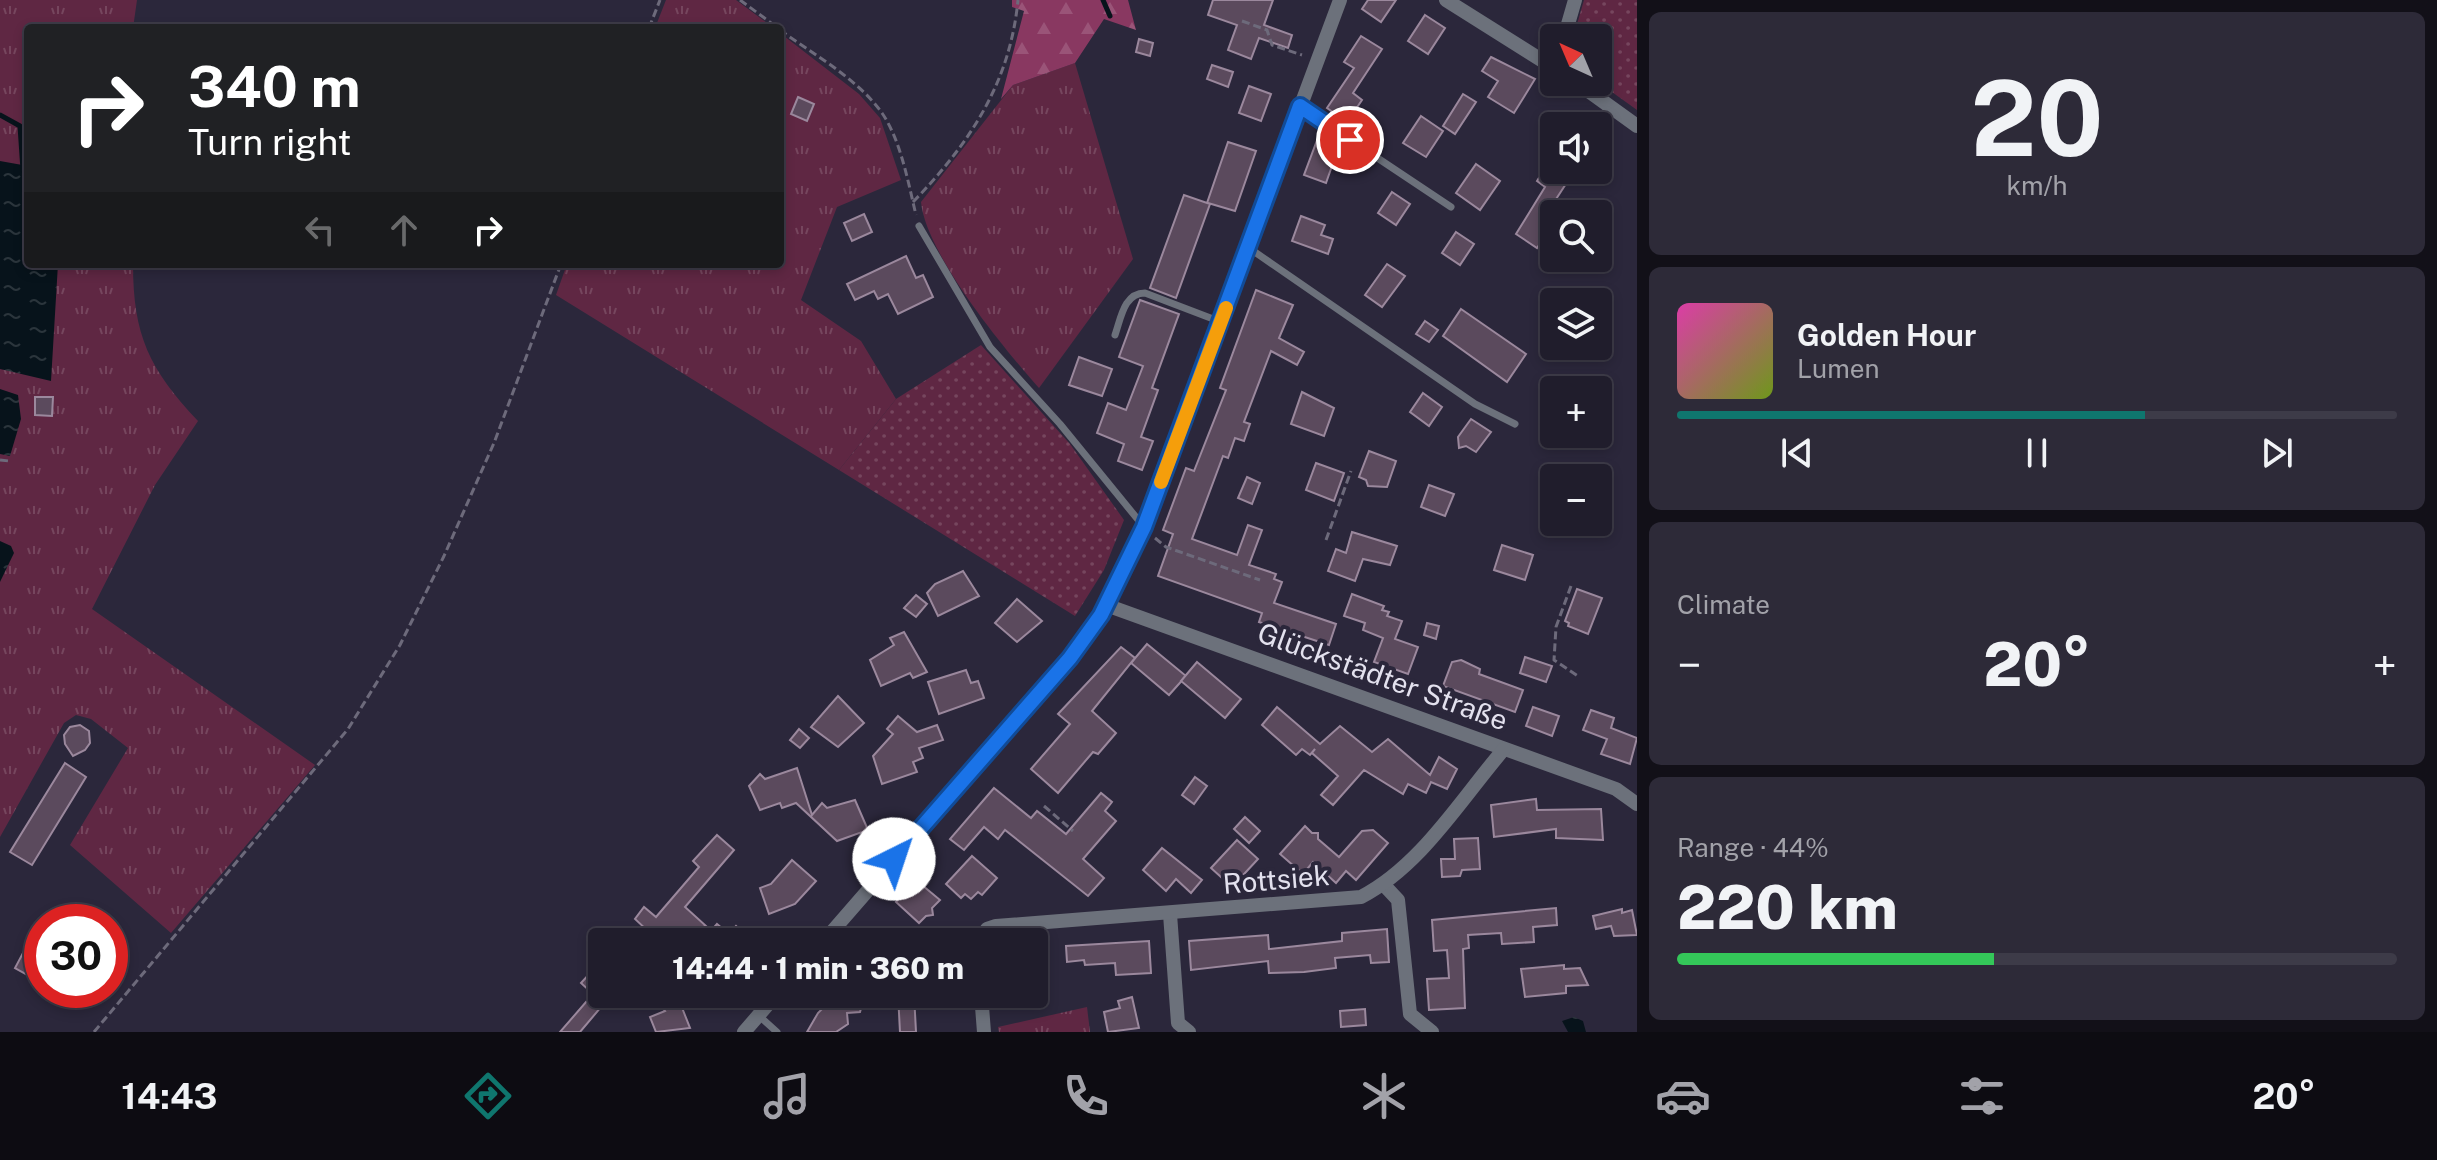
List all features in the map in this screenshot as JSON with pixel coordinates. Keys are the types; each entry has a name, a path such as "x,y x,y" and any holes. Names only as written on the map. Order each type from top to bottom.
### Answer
{"street":[{"path":"836,928 1070,658 1106,605 1144,527 1340,0"},
{"path":"1446,0 1540,59"},
{"path":"1568,24 1575,0"},
{"path":"1595,96 1637,126"},
{"name":"Glückstädter Straße","path":"1106,605 1616,789 1636,799"},
{"name":"Rottsiek","path":"994,928 1361,897 1384,885 1407,865 1504,749"},
{"path":"1384,885 1398,900 1410,1014 1432,1032"},
{"path":"1170,914 1178,1023 1189,1032"},
{"path":"744,1032 764,1008"},
{"path":"982,1008 984,1032"}],"lane":[{"path":"1300,106 1451,207"},
{"path":"919,226 990,347 1144,527"},
{"path":"1249,248 1475,404 1515,424"},
{"path":"1115,335 1129,298 1136,293 1145,293 1221,323"},
{"path":"758,1015 777,1032"}],"path":[{"path":"651,24 660,0"},
{"path":"740,0 772,24"},
{"path":"913,202 958,151 987,109 1006,58 1018,0"},
{"path":"1242,21 1267,30 1272,45 1317,60"},
{"path":"784,33 863,93 882,113 897,148 919,226"},
{"path":"94,1032 320,765 370,693 444,556 494,443 560,268"},
{"path":"0,460 9,461"},
{"path":"1326,540 1351,471"},
{"path":"1144,527 1166,547 1260,580"},
{"path":"1571,586 1556,627 1554,660 1578,676"},
{"path":"1044,806 1073,831"}],"green space":[{"path":"0,0 137,0 134,24 24,24 24,268 133,268 136,311 147,350 167,385 198,421 155,485 92,609 315,765 171,933 70,845 128,748 91,719 76,715 64,723 0,837"},
{"path":"666,0 736,0 769,24 657,24"},
{"path":"1012,0 1128,0 1136,30 1104,19 1075,63 1013,85 1001,99 1024,11 1012,7"},
{"path":"1584,0 1637,0 1637,110 1612,92 1612,24 1577,24"},
{"path":"784,36 859,94 880,118 901,180 837,207 801,300 861,341 896,399 839,470 556,295 566,268 784,268"},
{"path":"1075,63 1133,259 1039,388 1006,350 951,273 926,223 921,202 1013,85"},
{"path":"981,345 1070,444 1124,520 1104,570 1075,616 839,470 896,399"},
{"path":"1087,1007 1090,1032 999,1032 998,1027"}],"water":[{"path":"0,161 24,165 24,268 58,268 51,381 0,369"},
{"path":"0,389 18,395 21,419 10,456 0,454"},
{"path":"0,541 11,546 14,553 0,582"},
{"path":"1574,1017 1583,1021 1586,1032 1568,1032 1562,1021"}],"building":[{"path":"1213,0 1273,0 1264,25 1292,35 1288,48 1259,38 1251,59 1228,50 1237,25 1208,15"},
{"path":"1368,0 1396,0 1381,22 1362,9"},
{"path":"1425,15 1445,28 1428,54 1408,41"},
{"path":"1361,36 1382,49 1353,93 1362,100 1347,122 1327,108 1354,68 1344,62"},
{"path":"1139,39 1153,43 1150,56 1136,52"},
{"path":"1491,57 1535,79 1514,113 1488,97 1498,81 1482,71"},
{"path":"1212,65 1233,72 1228,87 1207,79"},
{"path":"1249,86 1271,94 1261,121 1239,113"},
{"path":"1463,94 1476,102 1455,134 1443,126"},
{"path":"798,97 814,104 807,121 791,114"},
{"path":"1421,116 1443,131 1426,157 1403,143"},
{"path":"1319,135 1340,143 1326,183 1304,175"},
{"path":"1228,142 1256,151 1235,211 1208,203 1176,298 1150,288 1184,195 1207,203"},
{"path":"1476,164 1500,181 1480,210 1456,193"},
{"path":"1541,184 1566,184 1555,200 1540,200 1540,244 1537,248 1516,234 1545,187"},
{"path":"1392,192 1410,204 1396,225 1378,213"},
{"path":"864,214 872,232 852,241 844,223"},
{"path":"1301,216 1325,225 1321,235 1333,239 1328,254 1292,241"},
{"path":"1456,232 1474,244 1460,265 1442,253"},
{"path":"906,256 916,278 923,275 933,297 898,314 888,294 878,299 874,291 855,300 847,284"},
{"path":"1387,264 1405,276 1382,307 1365,295"},
{"path":"1256,290 1293,305 1279,338 1304,352 1297,365 1271,351 1244,422 1250,424 1244,441 1235,438 1228,458 1223,456 1192,539 1237,555 1248,525 1262,530 1249,565 1276,574 1274,579 1282,582 1274,603 1336,624 1329,645 1259,622 1262,613 1158,576 1173,534 1163,530 1186,468 1194,471 1226,390 1220,388"},
{"path":"1140,300 1179,314 1152,388 1158,390 1141,437 1153,441 1142,470 1118,461 1124,444 1097,433 1108,403 1126,410 1143,366 1119,357"},
{"path":"1461,309 1526,354 1507,382 1443,336"},
{"path":"1425,321 1438,330 1429,342 1416,334"},
{"path":"1079,357 1112,369 1102,396 1069,385"},
{"path":"1302,392 1334,408 1324,436 1291,424"},
{"path":"1423,393 1442,407 1429,426 1410,412"},
{"path":"35,397 53,397 52,416 35,415"},
{"path":"1471,419 1491,432 1476,452 1466,446 1459,448 1458,437"},
{"path":"1369,451 1396,461 1387,487 1368,486 1366,480 1359,477"},
{"path":"1316,463 1344,473 1334,501 1306,490"},
{"path":"1247,477 1260,483 1252,504 1238,498"},
{"path":"1429,485 1454,494 1445,516 1421,507"},
{"path":"1352,532 1397,546 1390,565 1363,559 1355,581 1328,571 1336,549 1346,553"},
{"path":"1502,545 1533,555 1525,580 1494,570"},
{"path":"963,571 979,596 938,616 927,593 935,584"},
{"path":"1577,589 1602,598 1588,634 1568,626 1569,623 1565,621"},
{"path":"1352,594 1384,606 1382,610 1389,612 1387,616 1402,621 1395,639 1418,647 1408,674 1374,662 1383,638 1363,630 1365,623 1344,616"},
{"path":"916,595 927,604 916,617 904,608"},
{"path":"1017,599 1042,621 1017,642 995,623"},
{"path":"1427,623 1439,626 1436,639 1424,635"},
{"path":"904,632 927,672 913,678 910,673 881,686 870,660 894,645 890,638"},
{"path":"1147,644 1186,676 1169,695 1131,663"},
{"path":"1121,647 1135,658 1092,711 1116,733 1098,754 1093,752 1058,793 1031,769 1070,724 1058,714"},
{"path":"1525,657 1552,666 1546,682 1520,673"},
{"path":"1461,660 1480,669 1479,674 1523,690 1515,712 1443,686 1452,662"},
{"path":"1197,662 1241,699 1225,718 1181,681"},
{"path":"966,670 971,683 978,681 984,698 939,714 928,682"},
{"path":"838,696 864,723 838,747 811,727"},
{"path":"1277,707 1320,744 1340,726 1372,752 1388,739 1430,775 1439,757 1457,769 1447,789 1431,782 1426,793 1408,784 1403,794 1364,770 1333,805 1321,795 1338,776 1312,753 1315,749 1310,755 1302,749 1296,755 1262,725"},
{"path":"1533,707 1559,716 1552,736 1526,726"},
{"path":"1591,710 1614,718 1611,728 1637,738 1630,764 1601,754 1607,739 1583,730"},
{"path":"898,716 917,732 937,725 943,740 919,748 923,758 913,762 917,772 882,784 873,756 893,734 887,729"},
{"path":"80,725 89,731 90,743 85,750 73,756 65,744 64,735 70,727"},
{"path":"799,729 809,738 800,748 790,740"},
{"path":"65,763 86,777 32,865 10,852"},
{"path":"797,768 812,815 822,803 827,808 855,800 868,830 837,841 796,803 782,808 780,803 760,810 749,786 760,774 765,779"},
{"path":"1195,777 1207,786 1194,804 1182,795"},
{"path":"994,788 1031,818 1037,811 1066,834 1101,793 1112,802 1105,811 1116,821 1083,859 1104,878 1088,896 1005,830 998,839 984,827 964,850 950,839"},
{"path":"1536,799 1537,810 1601,809 1603,840 1556,838 1556,829 1494,837 1491,805"},
{"path":"1245,817 1260,831 1249,843 1234,829"},
{"path":"1305,826 1312,833 1318,833 1318,839 1339,857 1362,831 1373,830 1388,843 1356,880 1346,871 1336,883 1313,862 1303,874 1280,854"},
{"path":"717,835 734,850 685,907 706,926 645,928 635,919 644,907 656,917 699,867 693,861"},
{"path":"1478,838 1480,869 1462,870 1460,876 1442,877 1441,859 1455,859 1454,839"},
{"path":"1237,840 1258,859 1232,887 1211,868"},
{"path":"1162,848 1202,880 1191,893 1176,879 1166,891 1143,870"},
{"path":"972,856 997,878 982,895 978,892 971,899 965,894 961,898 946,884"},
{"path":"792,860 816,881 795,904 769,914 760,888 771,884"},
{"path":"916,880 940,900 932,908 933,915 926,916 919,923 896,902"},
{"path":"1556,908 1557,925 1533,927 1534,942 1502,944 1501,933 1468,935 1469,948 1463,949 1465,1008 1429,1010 1427,979 1449,978 1447,950 1434,951 1432,920"},
{"path":"1622,909 1622,913 1632,910 1637,935 1614,936 1611,926 1596,929 1593,916"},
{"path":"1387,929 1389,962 1371,963 1370,955 1335,958 1336,968 1304,972 1269,973 1268,961 1191,970 1189,941 1268,935 1269,949 1342,941 1342,933"},
{"path":"1149,941 1151,973 1116,975 1115,963 1085,965 1084,960 1067,962 1066,946"},
{"path":"24,951 24,973 15,968"},
{"path":"1564,965 1564,969 1580,968 1588,985 1566,986 1566,993 1525,997 1521,969"},
{"path":"588,975 588,989 581,983"},
{"path":"1132,997 1139,1028 1108,1032 1104,1012 1120,1008 1118,1001"},
{"path":"588,1000 588,1008 600,1008 580,1032 560,1032"},
{"path":"663,1008 682,1008 690,1028 656,1032 650,1017 665,1011"},
{"path":"823,1008 861,1008 860,1012 847,1013 848,1024 836,1032 807,1032"},
{"path":"899,1008 915,1008 916,1032 900,1032"},
{"path":"1365,1009 1366,1025 1341,1027 1340,1011"}],"waterway":[{"path":"1103,0 1110,16"},
{"path":"0,115 20,126 23,170"}],"slow traffic":[{"path":"1161,482 1226,308"}],"route":[{"path":"894,859 1070,658 1101,615 1144,527 1300,106 1350,140"}]}
